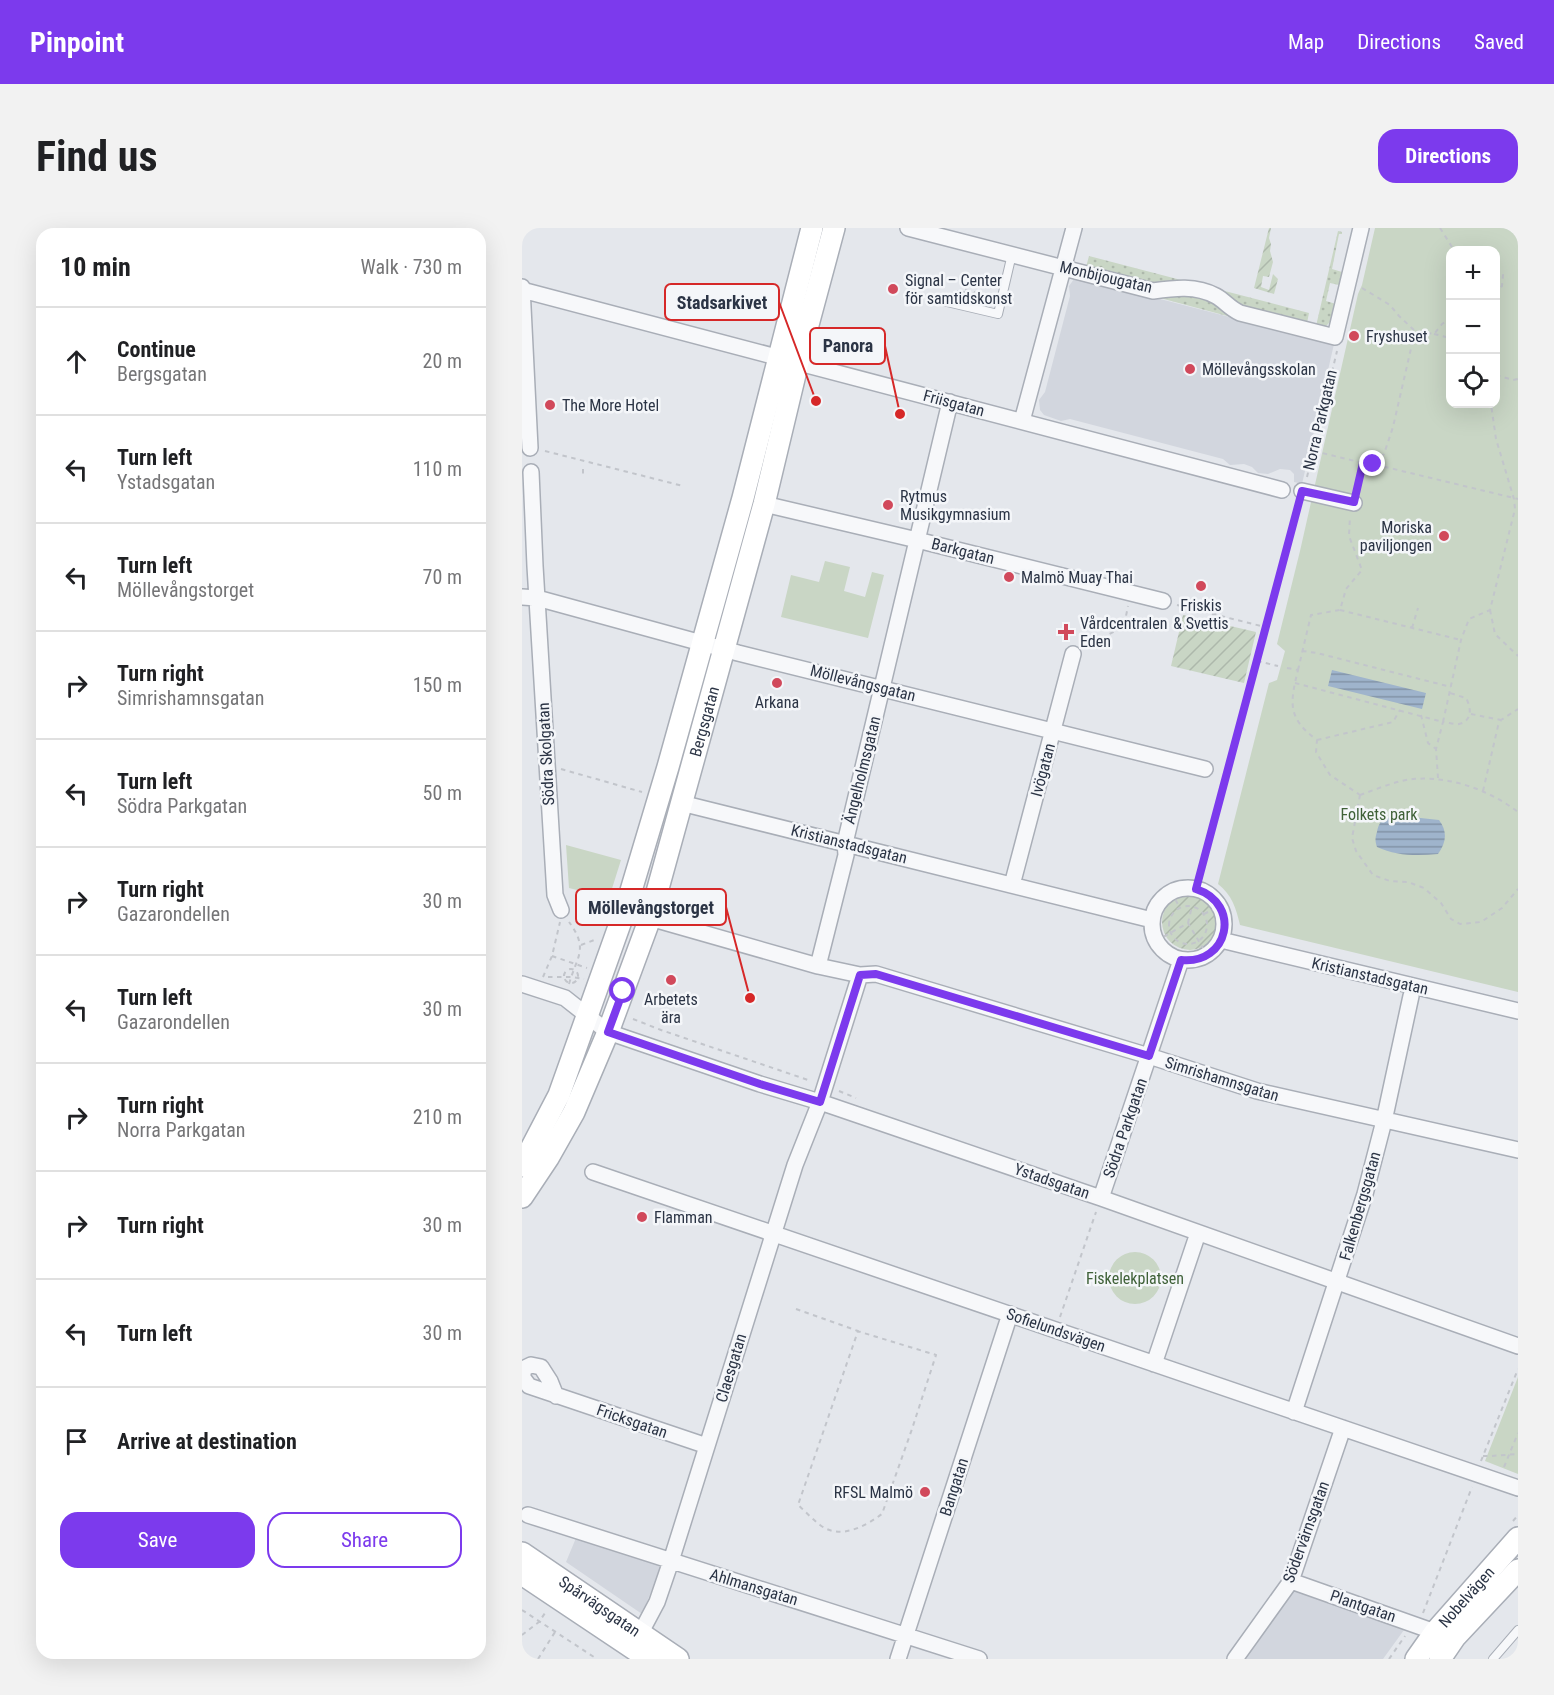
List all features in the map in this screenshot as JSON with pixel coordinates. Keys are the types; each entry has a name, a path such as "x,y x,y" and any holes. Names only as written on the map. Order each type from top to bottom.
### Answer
{"street":[{"name":"Bergsgatan","path":"522,1167 559,1095 624,912 659,797 743,498 812,228"},
{"name":"Bergsgatan","path":"522,1197 548,1158 574,1112 608,1032 650,918 764,504 798,362 834,228"},
{"name":"Monbijougatan","path":"908,228 1153,291 1180,287 1208,293 1216,296 1230,309 1240,313 1335,337"},
{"path":"1022,421 1074,228"},
{"path":"1335,337 1361,228"},
{"name":"Friisgatan","path":"522,289 1282,490"},
{"path":"522,289 526,448"},
{"name":"Ängelholmsgatan","path":"818,966 846,855 845,843 950,402"},
{"name":"Södra Skolgatan","path":"531,471 530,597 547,765 555,895 561,910"},
{"path":"1302,491 1354,502"},
{"name":"Barkgatan","path":"764,504 1162,601"},
{"name":"Möllevångsgatan","path":"530,597 702,644 1205,769"},
{"name":"Ivögatan","path":"1012,885 1073,654"},
{"name":"Kristianstadsgatan","path":"681,803 1152,920"},
{"path":"1179,889 1196,889 1211,896 1220,906 1225,924 1221,940 1208,955 1200,959 1181,960 1164,952 1156,941 1152,920 1158,904 1171,892 1179,889"},
{"name":"Simrishamnsgatan","path":"650,918 818,966 860,975 876,974 1257,1091 1518,1150"},
{"name":"Kristianstadsgatan","path":"1221,940 1518,1011"},
{"name":"Södra Parkgatan","path":"1101,1198 1181,960"},
{"name":"Claesgatan","path":"640,1634 657,1602 671,1561 795,1165 820,1102 860,975"},
{"name":"Ystadsgatan","path":"522,984 565,998 608,1032 1101,1198 1518,1347"},
{"name":"Falkenbergsgatan","path":"1294,1412 1365,1194 1384,1121 1411,996"},
{"name":"Sofielundsvägen","path":"594,1172 1518,1488"},
{"path":"1154,1364 1198,1233"},
{"name":"Bangatan","path":"898,1659 1010,1314"},
{"name":"Fricksgatan","path":"556,1396 707,1446"},
{"name":"Södervärnsgatan","path":"1235,1659 1291,1581 1343,1428"},
{"name":"Ahlmansgatan","path":"528,1515 979,1659"},
{"name":"Nobelvägen","path":"1416,1659 1435,1632 1518,1538"},
{"name":"Spårvägsgatan","path":"522,1553 678,1659"},
{"name":"Nobelvägen","path":"1440,1659 1455,1637 1518,1570"},
{"name":"Spårvägsgatan","path":"522,1574 649,1659"},
{"name":"Plantgatan","path":"1291,1581 1435,1632"}],"lane":[{"path":"934,299 998,314 1012,254"},
{"path":"1493,1659 1518,1630"}],"path":[{"path":"1440,228 1451,246"},
{"path":"1500,272 1503,275 1500,288"},
{"path":"1362,288 1390,305 1415,331 1446,337"},
{"path":"963,290 974,292 974,294 958,291 958,293 973,297"},
{"path":"1434,334 1446,322"},
{"path":"1373,464 1384,454 1394,427 1415,331"},
{"name":"Norra Parkgatan","path":"1196,889 1313,451 1338,345 1335,337"},
{"path":"1500,376 1518,379"},
{"path":"1492,408 1496,439 1516,499 1490,610 1495,634 1518,656"},
{"path":"526,448 683,486"},
{"path":"1313,451 1516,499"},
{"path":"1340,610 1346,589 1362,570 1349,536 1349,520 1363,463"},
{"path":"583,469 583,478"},
{"path":"1073,654 1124,626 1131,594"},
{"path":"1162,601 1265,627"},
{"path":"1412,628 1418,609"},
{"path":"1317,740 1305,731 1296,719 1292,699 1311,615 1340,610 1461,640"},
{"path":"1438,778 1436,750 1461,640 1469,619 1490,610"},
{"path":"1302,651 1451,687"},
{"path":"1257,661 1278,666"},
{"path":"1287,668 1298,670"},
{"path":"1295,683 1458,724 1466,720 1470,714 1470,705 1466,698 1450,693"},
{"path":"1483,790 1501,720 1518,709"},
{"path":"1317,740 1393,722 1400,710"},
{"path":"1470,714 1501,720"},
{"path":"1421,715 1428,743 1436,750"},
{"path":"1317,740 1316,752 1330,775 1360,795"},
{"path":"547,765 659,797"},
{"path":"1360,795 1385,785 1412,779 1438,778 1483,790 1518,812"},
{"path":"1360,795 1352,838 1356,851 1373,875 1390,881 1408,882 1424,888 1441,903 1451,919 1460,924 1481,922 1502,908 1518,889"},
{"path":"1171,892 1180,908"},
{"path":"1192,906 1188,923 1208,955"},
{"path":"1192,906 1204,914 1208,923 1207,930 1196,943 1178,942 1171,933 1169,927 1171,916 1180,908 1192,906"},
{"path":"1204,914 1220,906"},
{"path":"561,910 577,934 581,945 571,977"},
{"path":"561,910 560,929 543,977 584,979"},
{"path":"1156,941 1188,923"},
{"path":"581,945 603,937"},
{"path":"552,956 576,963 592,971"},
{"path":"574,969 566,970 564,977 567,982 571,983 578,978"},
{"path":"574,969 578,978"},
{"path":"633,1019 853,1096"},
{"name":"Södra Parkgatan","path":"1055,1330 1101,1198"},
{"path":"796,1309 854,1330 936,1355 882,1514 873,1521 845,1533 821,1527 798,1505 858,1331 854,1330"},
{"path":"1423,1614 1518,1369"},
{"path":"1511,1470 1504,1467 1518,1433"},
{"path":"1483,1456 1518,1454"},
{"path":"522,1635 539,1622 550,1605"},
{"path":"522,1610 597,1659"},
{"path":"538,1659 555,1632"}],"shaded area":[{"name":"Möllevångsskolan","path":"1074,279 1083,279 1334,344 1302,484 1294,482 1294,474 1290,470 1280,469 1268,474 1258,473 1252,467 1244,464 1230,465 1223,459 1070,419 1061,421 1044,415 1040,410 1039,400 1045,392 1070,296 1069,286"},
{"path":"576,1538 662,1565 642,1614 566,1562"},
{"path":"1292,1590 1404,1630 1383,1659 1243,1659"}],"green space":[{"path":"1269,228 1271,228 1269,238 1273,262 1269,277 1263,276 1261,287 1269,290 1273,274 1278,279 1274,294 1254,288"},
{"name":"Folkets park","path":"1375,228 1518,228 1518,992 1240,925 1233,902 1218,884 1269,683 1277,680 1285,651 1277,644"},
{"path":"1338,231 1342,234 1339,234 1332,269 1342,272 1339,285 1330,283 1326,301 1336,304 1331,321 1325,327 1316,326"},
{"path":"1089,256 1181,280 1159,285 1086,267"},
{"path":"1217,289 1309,313 1307,323 1242,308"},
{"path":"1181,293 1213,301 1231,317 1160,298"},
{"path":"825,561 850,567 844,591 865,597 872,572 884,575 868,638 781,617 791,575 819,582"},
{"path":"1183,615 1256,632 1244,683 1171,666"},
{"path":"566,845 621,860 609,898 569,888"},
{"path":"1190,894 1205,899 1213,907 1218,922 1213,937 1205,945 1190,950 1175,945 1167,937 1162,922 1167,907 1175,899"},
{"name":"Fiskelekplatsen","path":"1130,1252 1140,1252 1154,1259 1161,1278 1154,1297 1140,1304 1130,1304 1120,1300 1113,1293 1109,1283 1109,1273 1113,1263 1120,1256"},
{"path":"1518,1377 1518,1474 1485,1461"}],"water":[{"path":"1332,670 1426,693 1422,709 1328,686"},
{"path":"1402,816 1439,820 1445,837 1438,854 1407,855 1377,847 1376,838 1380,823 1385,819"}],"place":[{"name":"Signal – Center för samtidskonst","path":"893,289"},
{"name":"Fryshuset","path":"1354,336"},
{"name":"Möllevångsskolan","path":"1190,369"},
{"name":"Stadsarkivet","path":"816,401"},
{"name":"The More Hotel","path":"550,405"},
{"name":"Panora","path":"900,414"},
{"name":"Rytmus Musikgymnasium","path":"888,505"},
{"name":"Moriska paviljongen","path":"1444,536"},
{"name":"Malmö Muay Thai","path":"1009,577"},
{"name":"Friskis & Svettis","path":"1201,586"},
{"name":"Vårdcentralen Eden","path":"1066,632"},
{"name":"Arkana","path":"777,683"},
{"name":"Arbetets ära","path":"671,980"},
{"name":"Möllevångstorget","path":"750,998"},
{"name":"Flamman","path":"642,1217"},
{"name":"RFSL Malmö","path":"925,1492"}],"route":[{"path":"623,991 608,1032 820,1102 860,975 876,974 1149,1056 1181,960 1189,961 1205,957 1219,945 1224,932 1224,916 1217,901 1204,891 1196,889 1302,491 1354,502 1363,463 1373,464"}]}
